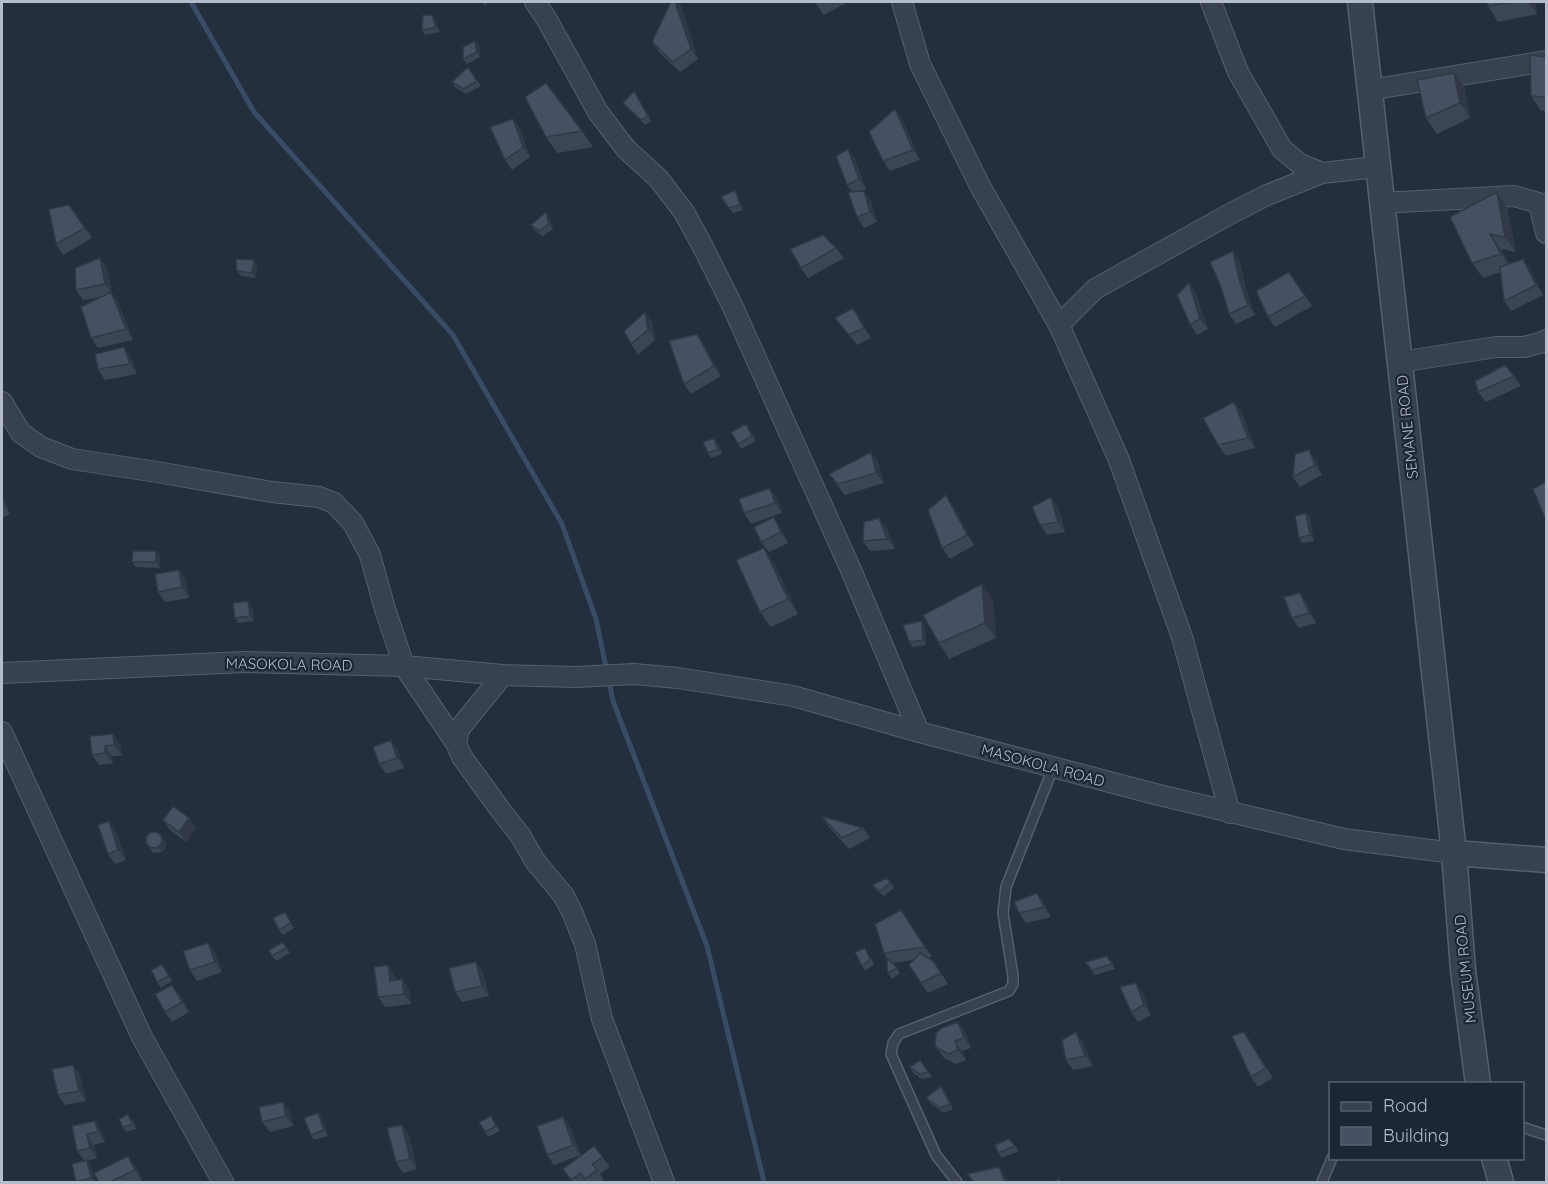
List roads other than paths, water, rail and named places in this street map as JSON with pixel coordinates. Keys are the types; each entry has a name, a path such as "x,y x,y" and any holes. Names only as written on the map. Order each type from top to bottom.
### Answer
{"street":[{"path":"535,2 598,112 626,149 658,178 684,212 703,247 732,305 851,570 919,732"},
{"path":"902,2 920,64 980,186 1059,326 1119,460 1182,638 1230,813"},
{"path":"1211,2 1238,72 1282,149 1300,164 1322,173"},
{"name":"SEMANE ROAD","path":"1360,2 1454,853"},
{"path":"1369,90 1546,61"},
{"path":"1059,326 1095,289 1228,214 1322,173 1377,167"},
{"path":"1381,203 1514,196 1543,204 1546,233"},
{"path":"1400,362 1496,347 1524,347 1546,340"},
{"path":"2,402 21,433 41,447 72,459 157,471 272,492 319,497 334,503 353,523 370,555 404,666 456,743 462,757 520,835 535,861 564,896 573,914 585,944 602,1019 664,1182"},
{"name":"MASOKOLA ROAD","path":"2,673 245,662 404,666 504,675 576,677 634,674 678,678 793,696 1053,768 1344,839 1454,853"},
{"path":"456,743 459,729 504,675"},
{"path":"2,732 142,1037 223,1182"},
{"path":"1454,853 1546,860"},
{"name":"MUSEUM ROAD","path":"1454,853 1462,970 1478,1082"},
{"path":"1495,1160 1501,1182"}],"lane":[{"path":"957,1182 936,1155 891,1054 893,1043 899,1034 1009,991 1013,984 1013,976 1003,913 1006,887 1053,768"},
{"path":"1524,1128 1546,1135"},
{"path":"1323,1182 1331,1160"}],"waterway":[{"path":"191,2 254,112 453,335 562,524 596,619 613,701 707,946 764,1182"}]}
